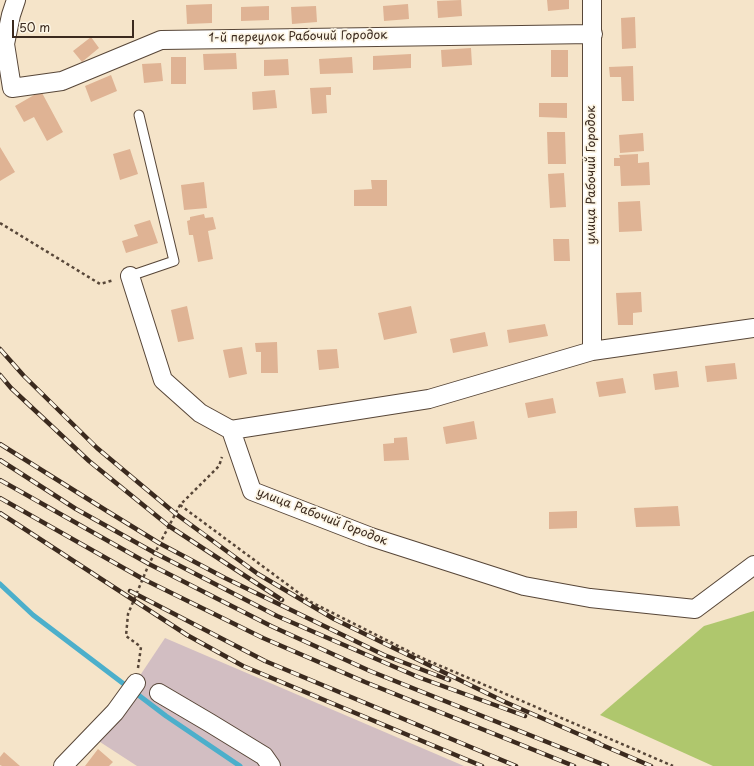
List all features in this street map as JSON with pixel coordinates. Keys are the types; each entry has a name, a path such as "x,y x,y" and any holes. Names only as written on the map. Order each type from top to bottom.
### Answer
{"street":[{"name":"1-й переулок Рабочий Городок","path":"16,0 11,15 5,44 12,88 62,81 161,40 593,34"},
{"name":"улица Рабочий Городок","path":"592,0 592,351"},
{"path":"130,276 163,380 200,412 232,430 429,399 592,351 754,328"},
{"name":"улица Рабочий Городок","path":"232,430 252,491 371,537 524,586 590,598 695,609 754,565"},
{"path":"63,766 115,712 136,683"},
{"path":"159,693 264,756 271,766"}],"lane":[{"path":"130,276 174,261 139,115"}],"path":[{"path":"0,223 100,284 130,276"},
{"path":"136,683 142,647 126,636 128,614 149,564 180,505 219,466 232,430"},
{"path":"180,505 311,602 422,658 673,766"}],"shaded area":[{"path":"165,638 464,766 137,766 97,740"}],"green space":[{"path":"754,611 754,766 713,766 600,715 704,626"}],"building":[{"path":"461,0 462,16 438,18 437,1"},
{"path":"547,0 569,0 569,9 548,11"},
{"path":"212,4 212,23 187,24 186,5"},
{"path":"408,4 409,19 384,21 383,6"},
{"path":"269,6 269,20 241,21 241,7"},
{"path":"316,6 317,22 292,24 291,7"},
{"path":"635,17 636,48 622,49 621,18"},
{"path":"91,37 99,48 82,62 73,51"},
{"path":"471,48 472,65 442,67 441,50"},
{"path":"551,50 568,50 568,77 551,77"},
{"path":"236,53 237,69 204,70 203,54"},
{"path":"411,54 411,68 373,70 373,56"},
{"path":"171,57 186,57 186,84 171,84"},
{"path":"352,57 353,73 320,74 319,59"},
{"path":"288,59 289,75 264,76 264,60"},
{"path":"161,63 163,81 144,83 142,64"},
{"path":"633,66 634,101 622,101 621,77 610,77 609,67"},
{"path":"111,75 117,91 91,102 85,86"},
{"path":"331,87 331,95 326,95 327,113 312,114 310,88"},
{"path":"275,90 277,108 253,110 252,92"},
{"path":"41,91 63,132 47,141 34,117 24,122 15,106"},
{"path":"539,103 567,103 567,118 539,117"},
{"path":"547,132 565,132 566,164 548,164"},
{"path":"643,133 644,151 620,153 619,135"},
{"path":"0,147 15,172 0,181"},
{"path":"130,149 138,174 120,180 113,154"},
{"path":"638,154 638,163 649,162 650,185 621,186 620,166 614,166 614,158 620,158 619,155"},
{"path":"564,173 566,207 550,208 548,174"},
{"path":"371,180 387,180 387,206 354,206 354,190 372,189"},
{"path":"204,182 207,208 184,210 181,185"},
{"path":"640,201 642,231 619,232 618,202"},
{"path":"204,214 205,218 213,217 216,229 208,231 213,259 198,262 193,235 189,235 187,221 190,220 190,217"},
{"path":"150,220 158,243 126,253 122,241 138,236 134,225"},
{"path":"553,239 569,239 570,261 554,261"},
{"path":"641,292 642,312 633,313 633,325 618,325 616,293"},
{"path":"187,306 194,339 178,342 171,310"},
{"path":"411,306 417,333 384,340 378,313"},
{"path":"545,324 548,336 509,343 507,330"},
{"path":"485,332 488,346 453,353 450,339"},
{"path":"277,342 278,373 261,373 261,352 256,352 255,343"},
{"path":"242,347 247,374 229,378 223,350"},
{"path":"337,349 339,368 319,370 317,350"},
{"path":"735,363 737,379 707,382 705,366"},
{"path":"677,371 679,387 655,390 653,374"},
{"path":"623,378 626,393 599,397 596,382"},
{"path":"553,398 556,413 528,418 525,403"},
{"path":"474,421 477,439 446,444 443,427"},
{"path":"407,437 409,460 384,461 383,444 394,443 394,438"},
{"path":"678,506 680,526 636,527 634,508"},
{"path":"577,511 577,528 549,529 549,512"},
{"path":"98,749 113,762 109,766 85,766"},
{"path":"4,752 20,766 0,765 0,757"}],"waterway":[{"path":"0,584 33,615 166,716 240,766"}],"railway":[{"path":"0,349 24,376 97,448 176,514 258,574 334,619 505,702 599,743"},
{"path":"0,375 11,388 89,461 169,526 282,600"},
{"path":"0,444 159,543 225,578 384,655 449,680"},
{"path":"0,460 76,509 155,553 277,616 418,677 525,716"},
{"path":"0,480 149,564 271,626 370,671 607,766"},
{"path":"0,498 143,579 263,638 365,682 574,766"},
{"path":"0,513 187,635 243,666 482,766"},
{"path":"130,591 265,661 516,766"},
{"path":"595,742 651,766"}]}
